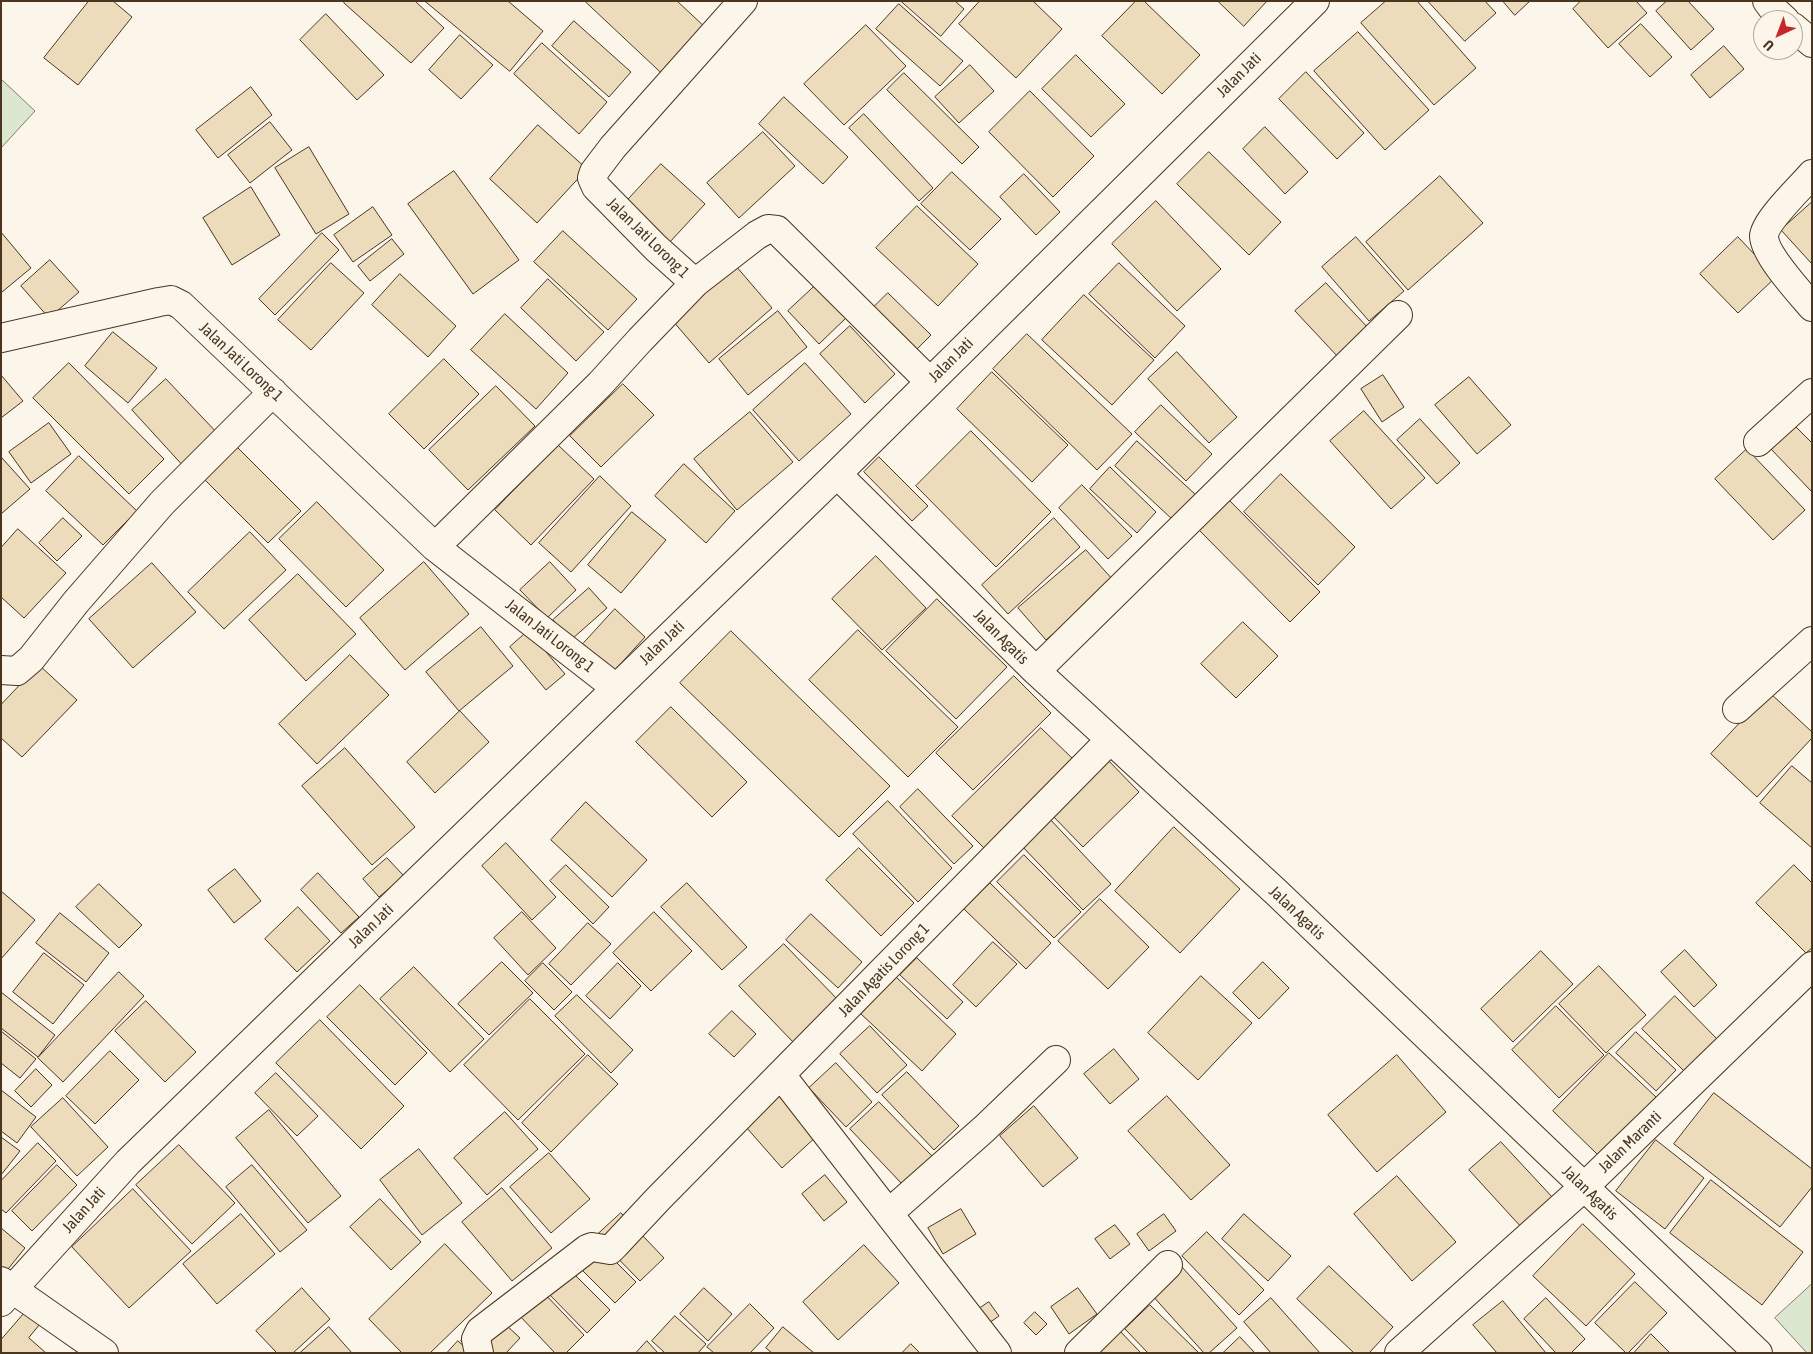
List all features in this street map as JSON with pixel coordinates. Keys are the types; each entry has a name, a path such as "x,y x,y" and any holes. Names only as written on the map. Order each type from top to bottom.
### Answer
{"street":[{"name":"Jalan Jati Lorong 1","path":"435,547 600,384 695,283 656,248 596,187 592,178 594,172 613,147 743,1"},
{"name":"Jalan Jati","path":"5,1291 128,1162 837,474 1315,1"},
{"path":"1812,174 1770,221 1764,236 1768,248 1784,274 1812,307"},
{"path":"695,283 757,235 768,229 777,230 785,235 929,381"},
{"name":"Jalan Jati Lorong 1","path":"1,338 171,300 181,305 435,547 616,688"},
{"path":"1036,671 1398,315"},
{"path":"1,670 17,671 31,659 76,602 162,503 274,392"},
{"path":"1758,442 1812,393"},
{"name":"Jalan Agatis","path":"837,474 1036,671 1276,892 1758,1353"},
{"path":"1737,709 1812,641"},
{"name":"Jalan Agatis Lorong 1","path":"479,1353 476,1339 480,1331 587,1249 592,1247 610,1250 1110,740"},
{"name":"Jalan Maranti","path":"1399,1353 1584,1187 1812,966"},
{"path":"889,1213 984,1128 1056,1060"},
{"path":"781,1075 997,1353"},
{"path":"1079,1353 1168,1265"},
{"path":"5,1291 104,1353"}],"green space":[{"path":"1,79 35,111 1,148"},
{"path":"1812,1284 1812,1353 1807,1353 1775,1318"}],"building":[{"path":"89,1 113,1 132,17 78,85 44,58"},
{"path":"345,1 415,1 444,28 411,63 344,3"},
{"path":"425,1 508,1 543,31 510,71"},
{"path":"585,1 677,1 707,29 664,75"},
{"path":"901,1 955,1 964,9 941,36"},
{"path":"980,1 1033,1 1062,29 1016,78 959,24"},
{"path":"1136,1 1144,1 1200,55 1162,94 1102,36"},
{"path":"1218,1 1267,1 1244,26"},
{"path":"1386,1 1417,1 1476,68 1434,105 1361,23"},
{"path":"1428,1 1485,1 1496,13 1465,41"},
{"path":"1503,1 1530,1 1515,15"},
{"path":"1581,1 1636,1 1647,13 1608,48 1573,9"},
{"path":"1667,1 1688,1 1714,29 1691,50 1656,11"},
{"path":"899,4 963,61 940,86 876,29"},
{"path":"326,14 384,75 357,100 300,40"},
{"path":"574,21 631,72 609,97 552,46"},
{"path":"1641,24 1672,57 1650,77 1619,44"},
{"path":"866,25 906,66 844,125 804,84"},
{"path":"1358,32 1429,110 1385,150 1314,71"},
{"path":"460,35 493,65 461,99 429,70"},
{"path":"542,43 607,102 579,134 514,74"},
{"path":"1724,46 1744,69 1710,98 1691,75"},
{"path":"1076,55 1125,104 1091,137 1042,89"},
{"path":"970,65 994,91 959,123 935,97"},
{"path":"1306,72 1364,133 1337,159 1279,99"},
{"path":"904,73 979,147 962,164 887,90"},
{"path":"251,87 272,115 218,158 196,130"},
{"path":"1030,91 1094,156 1053,197 989,132"},
{"path":"784,97 848,157 823,184 759,124"},
{"path":"864,114 933,188 919,201 849,128"},
{"path":"270,122 292,150 250,183 228,155"},
{"path":"538,125 587,169 537,223 490,179"},
{"path":"1265,127 1308,172 1285,194 1243,149"},
{"path":"763,132 795,166 739,218 707,183"},
{"path":"309,147 349,214 316,234 275,168"},
{"path":"1209,152 1281,222 1249,255 1177,184"},
{"path":"661,164 705,204 669,243 625,203"},
{"path":"454,171 519,260 473,294 408,204"},
{"path":"952,172 1001,219 970,250 921,204"},
{"path":"1024,174 1060,212 1036,235 1000,197"},
{"path":"1440,176 1483,223 1408,290 1366,242"},
{"path":"251,187 280,235 232,265 203,218"},
{"path":"1156,201 1221,269 1177,311 1112,244"},
{"path":"1812,202 1812,264 1781,230"},
{"path":"917,206 978,264 938,306 876,248"},
{"path":"373,207 392,235 353,262 334,235"},
{"path":"563,231 637,299 608,330 534,262"},
{"path":"1,232 31,268 2,292 1,292"},
{"path":"322,233 339,250 275,315 259,299"},
{"path":"1356,237 1404,291 1369,321 1322,267"},
{"path":"1738,237 1776,277 1738,313 1700,274"},
{"path":"392,239 404,254 370,281 358,266"},
{"path":"50,260 79,292 49,318 21,286"},
{"path":"331,263 364,293 311,350 278,320"},
{"path":"1119,263 1185,326 1155,358 1089,294"},
{"path":"735,265 772,308 709,363 672,320"},
{"path":"400,274 456,326 428,357 372,305"},
{"path":"548,279 604,332 576,361 521,308"},
{"path":"1326,283 1370,330 1339,358 1295,311"},
{"path":"817,284 848,316 819,344 788,311"},
{"path":"888,293 931,335 915,351 872,309"},
{"path":"1084,295 1154,360 1112,405 1042,340"},
{"path":"778,311 807,347 748,395 719,359"},
{"path":"505,314 568,373 536,409 471,350"},
{"path":"850,326 895,374 865,403 820,354"},
{"path":"113,332 157,368 128,403 85,366"},
{"path":"1027,334 1132,434 1097,470 993,369"},
{"path":"1177,352 1237,417 1209,443 1148,379"},
{"path":"444,359 479,394 424,449 389,414"},
{"path":"69,363 164,459 129,494 33,398"},
{"path":"805,363 851,414 799,461 753,410"},
{"path":"992,372 1068,445 1032,482 957,409"},
{"path":"1,375 23,401 1,418"},
{"path":"1383,375 1404,407 1382,422 1361,389"},
{"path":"1469,377 1511,425 1477,454 1435,405"},
{"path":"166,379 220,436 186,469 132,410"},
{"path":"623,384 654,415 601,467 570,436"},
{"path":"496,386 535,426 468,490 429,450"},
{"path":"1161,405 1212,454 1186,481 1135,432"},
{"path":"1364,411 1425,478 1391,509 1330,441"},
{"path":"750,412 793,462 737,510 694,459"},
{"path":"1420,419 1460,463 1437,484 1397,440"},
{"path":"49,423 71,454 31,483 9,452"},
{"path":"1795,426 1812,443 1812,492 1771,449"},
{"path":"971,431 1051,512 996,567 916,486"},
{"path":"1137,441 1196,495 1173,520 1115,466"},
{"path":"232,442 301,511 268,543 199,474"},
{"path":"558,445 594,479 531,545 495,510"},
{"path":"1747,449 1805,510 1773,540 1715,479"},
{"path":"79,456 137,511 103,545 46,491"},
{"path":"879,457 928,506 912,521 864,472"},
{"path":"1,459 30,489 1,514"},
{"path":"684,464 735,511 706,543 655,496"},
{"path":"1110,467 1156,512 1137,533 1090,489"},
{"path":"1281,474 1355,547 1318,585 1244,512"},
{"path":"600,476 631,506 571,572 539,543"},
{"path":"1082,485 1132,536 1108,559 1059,508"},
{"path":"1229,500 1320,592 1290,622 1199,530"},
{"path":"317,502 384,570 346,607 279,539"},
{"path":"632,512 666,540 621,593 588,565"},
{"path":"63,518 82,536 57,561 39,543"},
{"path":"1054,518 1080,547 1008,614 982,585"},
{"path":"18,529 66,573 24,618 1,597 1,548"},
{"path":"250,532 286,570 224,629 188,592"},
{"path":"1086,550 1114,581 1046,640 1018,608"},
{"path":"876,556 926,608 882,650 832,599"},
{"path":"424,562 469,614 405,670 360,618"},
{"path":"550,562 576,590 547,618 520,590"},
{"path":"152,563 196,612 133,668 89,619"},
{"path":"298,574 356,634 306,681 249,620"},
{"path":"589,588 607,608 572,639 553,620"},
{"path":"937,599 1007,667 956,719 886,651"},
{"path":"615,609 645,637 613,672 583,644"},
{"path":"1243,622 1278,656 1236,698 1201,664"},
{"path":"481,627 513,666 459,711 426,672"},
{"path":"858,630 958,727 908,777 809,680"},
{"path":"528,631 565,674 546,690 510,647"},
{"path":"731,631 890,786 839,837 680,683"},
{"path":"350,655 389,695 317,764 279,724"},
{"path":"39,665 77,700 22,757 1,738 1,705"},
{"path":"1014,676 1051,713 973,790 936,753"},
{"path":"1769,692 1812,732 1812,738 1757,797 1711,754"},
{"path":"671,707 747,782 712,817 636,742"},
{"path":"460,711 489,742 435,793 407,762"},
{"path":"1041,728 1073,759 984,848 952,816"},
{"path":"345,748 415,827 372,865 302,786"},
{"path":"1105,757 1139,792 1083,847 1049,812"},
{"path":"1792,766 1812,783 1812,848 1760,803"},
{"path":"918,789 973,846 954,864 900,807"},
{"path":"888,801 952,868 918,902 853,834"},
{"path":"586,802 647,860 612,897 551,840"},
{"path":"1047,816 1111,884 1083,910 1019,843"},
{"path":"1174,827 1240,889 1180,953 1115,891"},
{"path":"506,843 556,897 532,920 482,866"},
{"path":"859,848 914,903 881,936 826,880"},
{"path":"1024,855 1081,912 1054,938 997,882"},
{"path":"387,858 404,876 379,897 363,879"},
{"path":"566,865 609,907 593,924 550,881"},
{"path":"1794,865 1812,883 1812,948 1806,953 1756,903"},
{"path":"235,869 261,901 234,923 208,890"},
{"path":"318,873 359,917 341,933 301,890"},
{"path":"687,883 747,947 722,970 661,907"},
{"path":"990,883 1051,943 1026,969 964,909"},
{"path":"99,884 142,925 119,948 76,907"},
{"path":"1,891 35,920 1,959"},
{"path":"1100,899 1149,947 1108,989 1058,941"},
{"path":"298,907 330,941 297,972 265,939"},
{"path":"522,912 556,948 528,975 494,938"},
{"path":"654,912 692,951 651,991 613,953"},
{"path":"60,913 109,953 86,982 36,943"},
{"path":"811,914 862,962 838,988 786,940"},
{"path":"588,923 611,944 571,985 549,964"},
{"path":"993,942 1017,964 976,1007 953,985"},
{"path":"784,944 838,1000 794,1043 739,986"},
{"path":"1685,950 1717,985 1694,1007 1661,972"},
{"path":"1541,951 1573,984 1513,1042 1481,1009"},
{"path":"44,953 84,985 53,1024 13,992"},
{"path":"917,958 963,1002 947,1019 900,975"},
{"path":"502,962 533,993 489,1035 458,1004"},
{"path":"1263,962 1289,988 1259,1019 1233,993"},
{"path":"543,963 572,992 554,1010 525,981"},
{"path":"618,963 641,986 610,1019 586,996"},
{"path":"1599,966 1646,1015 1606,1053 1559,1004"},
{"path":"414,967 484,1039 450,1072 380,999"},
{"path":"119,972 144,996 63,1082 38,1058"},
{"path":"1201,976 1252,1023 1198,1080 1148,1033"},
{"path":"896,977 956,1034 922,1071 861,1014"},
{"path":"360,985 427,1053 395,1085 327,1017"},
{"path":"1,992 55,1035 38,1057 1,1028"},
{"path":"577,995 633,1050 611,1073 555,1016"},
{"path":"1675,996 1718,1040 1686,1073 1642,1029"},
{"path":"530,999 585,1054 518,1120 464,1065"},
{"path":"146,1001 196,1052 165,1082 115,1031"},
{"path":"1556,1006 1604,1055 1559,1098 1512,1050"},
{"path":"732,1011 756,1034 734,1057 709,1034"},
{"path":"320,1020 404,1106 361,1149 276,1063"},
{"path":"870,1026 907,1065 877,1093 840,1054"},
{"path":"1,1031 36,1059 20,1078 1,1063"},
{"path":"1636,1032 1676,1070 1656,1091 1616,1053"},
{"path":"1114,1049 1139,1079 1110,1104 1084,1074"},
{"path":"110,1051 139,1080 95,1124 66,1096"},
{"path":"1609,1053 1656,1097 1599,1156 1553,1111"},
{"path":"588,1055 618,1084 551,1152 522,1123"},
{"path":"1397,1055 1446,1112 1377,1172 1328,1115"},
{"path":"836,1063 872,1102 846,1127 809,1088"},
{"path":"36,1069 52,1085 31,1107 15,1091"},
{"path":"907,1072 959,1126 934,1150 882,1095"},
{"path":"276,1073 318,1116 297,1136 255,1093"},
{"path":"1,1090 36,1117 17,1143 1,1131"},
{"path":"1714,1093 1812,1169 1812,1187 1780,1227 1674,1144"},
{"path":"781,1095 818,1135 782,1168 746,1127"},
{"path":"1167,1096 1230,1165 1191,1200 1128,1131"},
{"path":"63,1098 108,1147 77,1176 31,1127"},
{"path":"879,1102 932,1156 902,1184 850,1129"},
{"path":"1034,1106 1078,1158 1043,1187 1000,1136"},
{"path":"269,1110 341,1196 308,1223 236,1138"},
{"path":"505,1112 538,1149 487,1195 454,1158"},
{"path":"1,1137 20,1151 1,1175"},
{"path":"1656,1140 1704,1178 1665,1229 1616,1191"},
{"path":"1501,1142 1554,1199 1522,1228 1469,1170"},
{"path":"38,1143 56,1161 6,1213 1,1209 1,1181"},
{"path":"179,1145 235,1203 192,1244 136,1185"},
{"path":"419,1149 462,1203 422,1235 380,1180"},
{"path":"549,1153 590,1199 551,1233 510,1187"},
{"path":"57,1165 77,1185 32,1231 12,1211"},
{"path":"252,1165 307,1230 280,1252 226,1187"},
{"path":"825,1175 847,1202 824,1221 802,1194"},
{"path":"1397,1176 1456,1242 1412,1281 1354,1214"},
{"path":"1711,1180 1803,1252 1762,1305 1670,1233"},
{"path":"502,1188 552,1248 512,1281 462,1222"},
{"path":"133,1189 191,1251 129,1308 72,1247"},
{"path":"380,1199 421,1242 391,1270 350,1227"},
{"path":"961,1209 976,1234 943,1254 928,1228"},
{"path":"621,1213 664,1258 640,1281 596,1236"},
{"path":"241,1214 275,1254 217,1304 183,1264"},
{"path":"1164,1214 1176,1231 1149,1251 1137,1234"},
{"path":"1244,1214 1291,1256 1268,1281 1222,1239"},
{"path":"1583,1224 1635,1274 1586,1326 1533,1276"},
{"path":"1115,1225 1130,1244 1110,1259 1095,1239"},
{"path":"1,1228 25,1248 4,1274 1,1272"},
{"path":"1207,1232 1264,1290 1239,1315 1182,1256"},
{"path":"445,1244 492,1293 430,1353 402,1353 369,1319"},
{"path":"598,1244 636,1282 615,1303 577,1265"},
{"path":"864,1245 899,1283 838,1340 803,1302"},
{"path":"1329,1266 1393,1327 1369,1353 1354,1353 1297,1299"},
{"path":"1182,1267 1237,1328 1209,1353 1204,1353 1151,1294"},
{"path":"571,1271 610,1310 587,1333 548,1293"},
{"path":"1635,1282 1667,1313 1626,1353 1595,1323"},
{"path":"302,1288 330,1319 293,1353 277,1353 256,1331"},
{"path":"704,1288 732,1314 708,1341 680,1314"},
{"path":"1078,1288 1097,1314 1069,1334 1051,1307"},
{"path":"542,1291 584,1335 566,1353 555,1353 518,1314"},
{"path":"1271,1298 1320,1353 1271,1353 1244,1322"},
{"path":"1546,1298 1585,1339 1571,1353 1556,1353 1524,1319"},
{"path":"1503,1301 1546,1353 1497,1353 1473,1325"},
{"path":"989,1302 999,1316 983,1327 973,1313"},
{"path":"750,1304 774,1328 750,1353 714,1353 707,1347"},
{"path":"1150,1305 1199,1353 1148,1353 1125,1329"},
{"path":"28,1309 79,1353 1,1353 1,1340"},
{"path":"490,1310 520,1338 506,1353 473,1353 461,1341"},
{"path":"1035,1312 1047,1324 1036,1335 1024,1323"},
{"path":"47,1316 89,1353 46,1353 29,1338"},
{"path":"675,1316 706,1344 698,1353 665,1353 652,1341"},
{"path":"329,1327 352,1353 300,1353"},
{"path":"783,1327 814,1353 772,1353 766,1348"},
{"path":"1117,1328 1141,1353 1091,1353"},
{"path":"1651,1334 1670,1353 1634,1353"},
{"path":"1240,1337 1255,1353 1223,1353"},
{"path":"458,1341 472,1353 447,1353"},
{"path":"647,1341 658,1353 636,1353"},
{"path":"911,1344 920,1353 902,1353"}]}
